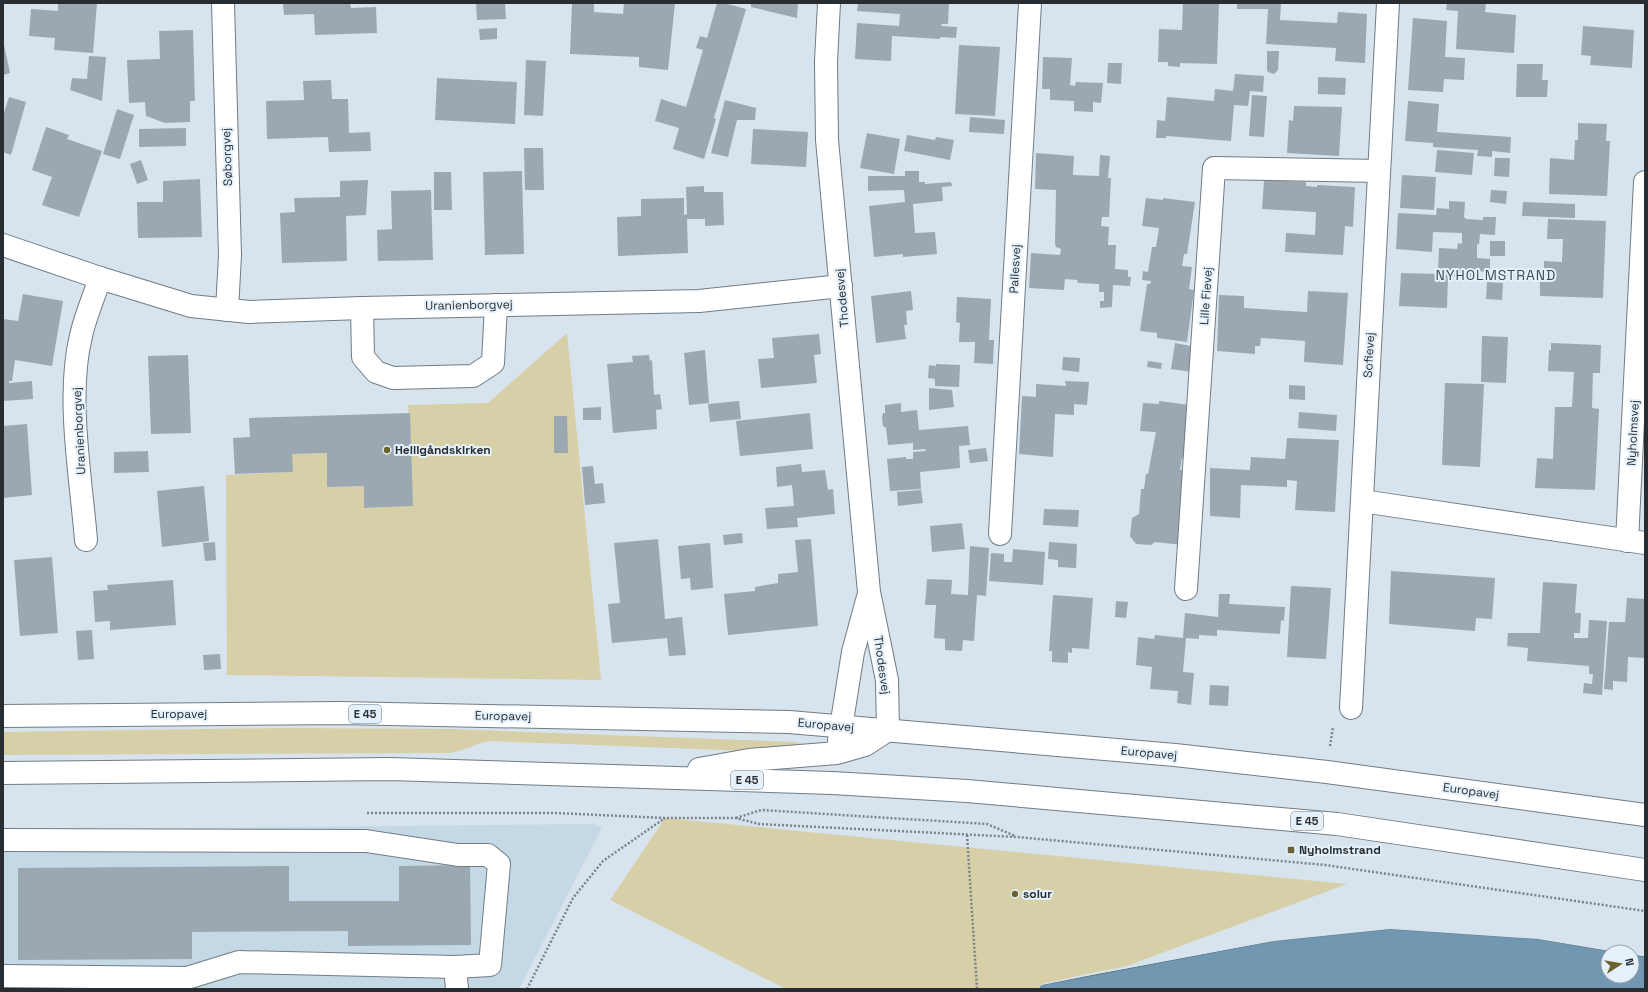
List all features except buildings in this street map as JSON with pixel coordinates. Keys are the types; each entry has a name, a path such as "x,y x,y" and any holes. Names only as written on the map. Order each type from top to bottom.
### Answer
{"main road":[{"name":"Søborgvej","path":"223,3 230,255 228,310"},
{"name":"Thodesvej","path":"829,3 826,61 827,140 869,592 887,680 888,730"},
{"name":"Pallesvej","path":"1000,534 1030,3"},
{"name":"Sofievej","path":"1351,708 1388,3"},
{"name":"Lille Fievej","path":"1186,589 1214,168 1379,171"},
{"name":"Nyholmsvej","path":"1362,501 1636,542 1645,182"},
{"name":"Uranienborgvej","path":"3,245 100,278 191,306 249,312 362,308 699,301 841,286"},
{"name":"Uranienborgvej","path":"86,540 75,408 76,372 81,336 100,278"},
{"path":"362,308 363,357 376,372 393,378 473,376 493,362 496,305"},
{"name":"Thodesvej","path":"832,783 853,652 869,592"},
{"name":"Europavej","path":"3,716 340,713 735,720 841,726 1175,755 1327,772 1645,815"},
{"path":"662,777 749,760 836,753 865,744 888,730"},
{"name":"E 45","path":"3,773 390,769 832,783 967,791 1337,824 1645,870"},
{"path":"3,840 366,841 458,855 488,855 498,864 490,965 455,967 239,962 186,983 3,976"},
{"path":"455,967 457,989"}],"path":[{"path":"1327,772 1335,714 1351,708"},
{"path":"736,818 761,810 980,823 987,824 1017,836"},
{"path":"366,813 556,813 665,818 736,818 758,824 1017,836 1325,865 1645,911"},
{"path":"527,989 573,898 603,861 665,818"},
{"path":"967,834 977,989"}],"shaded area":[{"path":"567,333 601,680 227,675 226,475 292,472 292,454 327,453 328,487 364,486 365,508 413,506 408,405 488,403"},
{"path":"282,728 451,729 795,742 813,746 749,751 489,741 449,753 3,755 3,732"},
{"path":"665,818 1347,884 1065,989 786,989 610,900"},
{"path":"594,824 602,828 519,989 3,989 3,830"}],"water":[{"path":"1390,929 1538,939 1600,950 1600,984 1640,984 1640,956 1645,957 1645,989 1039,989 1042,985 1274,941"}],"pier":[{"path":"1390,927 1538,937 1600,948 1600,949 1538,939 1390,929 1274,941 1096,974 1042,985 1037,989 1042,984 1096,972 1274,939"}],"place":[{"name":"Helligåndskirken","path":"387,450"},
{"name":"Nyholmstrand","path":"1291,850"},
{"name":"solur","path":"1015,894"}],"district":[{"name":"NYHOLMSTRAND","path":"1496,275"}]}
